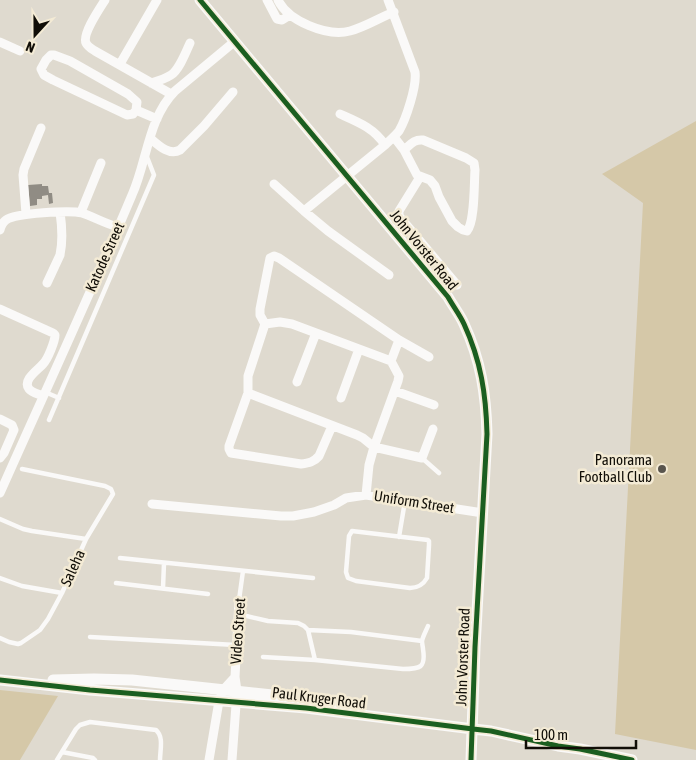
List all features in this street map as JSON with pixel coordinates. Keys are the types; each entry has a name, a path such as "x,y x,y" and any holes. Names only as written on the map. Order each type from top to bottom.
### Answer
{"street":[{"path":"105,0 86,34 86,44 171,94"},
{"path":"120,64 157,0"},
{"name":"John Vorster Road","path":"200,0 448,297 473,344 480,365 486,408 486,458 471,760"},
{"path":"267,0 277,19 282,20 290,15"},
{"path":"278,0 284,10 290,15 302,22 329,32 357,29 394,12"},
{"path":"304,211 385,145 399,130 404,119 416,77 414,66 388,0"},
{"path":"0,42 20,51"},
{"name":"Katode Street","path":"1,489 136,186 145,152 164,104 171,94 234,42"},
{"path":"151,83 165,78 176,70 190,43"},
{"path":"51,55 70,61 128,94 137,102 136,110 133,114 127,115 53,80 43,73 41,69 43,64 51,55"},
{"path":"150,138 170,151 176,152 180,150 204,126 233,92"},
{"path":"136,110 157,119"},
{"path":"340,114 369,127 380,137 385,145"},
{"path":"26,214 23,175 41,128"},
{"path":"394,136 404,150 415,172 430,180 436,186 439,197 452,221 467,231 472,221 474,163 423,140 414,141 404,150"},
{"path":"81,212 101,163"},
{"path":"420,176 399,211 399,216 457,285"},
{"path":"274,184 328,231 389,275"},
{"path":"46,283 61,250 60,212"},
{"path":"0,230 8,218 26,214 60,212 81,212 118,228"},
{"path":"332,426 319,456 310,463 301,464 230,452 230,446 248,393 248,376 265,324 260,315 260,309 269,260 274,256 399,340 429,356"},
{"path":"0,309 55,335 55,340 45,362 32,374 28,383 30,391 44,394"},
{"path":"265,324 286,323 392,360"},
{"path":"297,382 316,333"},
{"path":"366,495 369,465 374,447 398,381 399,376 392,360 399,340"},
{"path":"341,398 359,349"},
{"path":"395,391 434,406"},
{"path":"248,393 364,438 374,447 422,458 433,429"},
{"path":"0,419 12,425 14,430 0,458"},
{"name":"Uniform Street","path":"152,504 293,516 314,512 334,505 346,498 366,495 483,513"},
{"name":"Video Street","path":"232,760 239,600"},
{"name":"Video Street","path":"221,696 235,677"},
{"name":"Paul Kruger Road","path":"0,680 16,682 94,679 132,680 221,696 236,696 306,708 473,726 558,746 580,748 632,760"},
{"path":"209,760 221,696"}],"lane":[{"path":"49,420 154,175 145,152"},
{"path":"44,394 58,398"},
{"path":"422,458 439,473"},
{"path":"22,469 105,486 111,489 114,494 86,539"},
{"path":"399,536 404,501"},
{"name":"Saleha","path":"0,519 23,529 86,539 62,592 22,586 0,578"},
{"path":"352,531 399,536 429,541 427,578 421,585 417,588 410,588 353,581 348,578 346,572 349,536 352,531"},
{"path":"120,558 313,578"},
{"path":"163,588 164,563"},
{"name":"Video Street","path":"239,600 243,572"},
{"path":"116,583 208,594"},
{"path":"0,638 18,644 40,630 62,592"},
{"path":"238,614 268,621 304,626 308,630 315,660"},
{"path":"263,657 415,670 424,662 422,641 428,626"},
{"path":"308,630 352,632 422,641"},
{"path":"90,637 236,645"},
{"path":"57,760 76,729 80,725 90,722 156,730 161,739 160,760"},
{"path":"62,752 93,758 94,760"}],"shaded area":[{"name":"Panorama Football Club","path":"696,121 696,750 615,734 643,203 602,174"},
{"path":"0,690 58,696 20,760 0,760"}],"building":[{"path":"42,184 42,186 48,186 49,193 52,193 53,203 49,204 48,195 42,196 42,199 37,199 37,205 30,206 28,185"}],"cycle path":[{"path":"200,0 448,297 462,321 475,351 482,378 487,434 475,647 471,760"},
{"path":"0,680 90,690 306,708 491,731 632,760"}],"place":[{"name":"Panorama Football Club","path":"662,469"}]}
